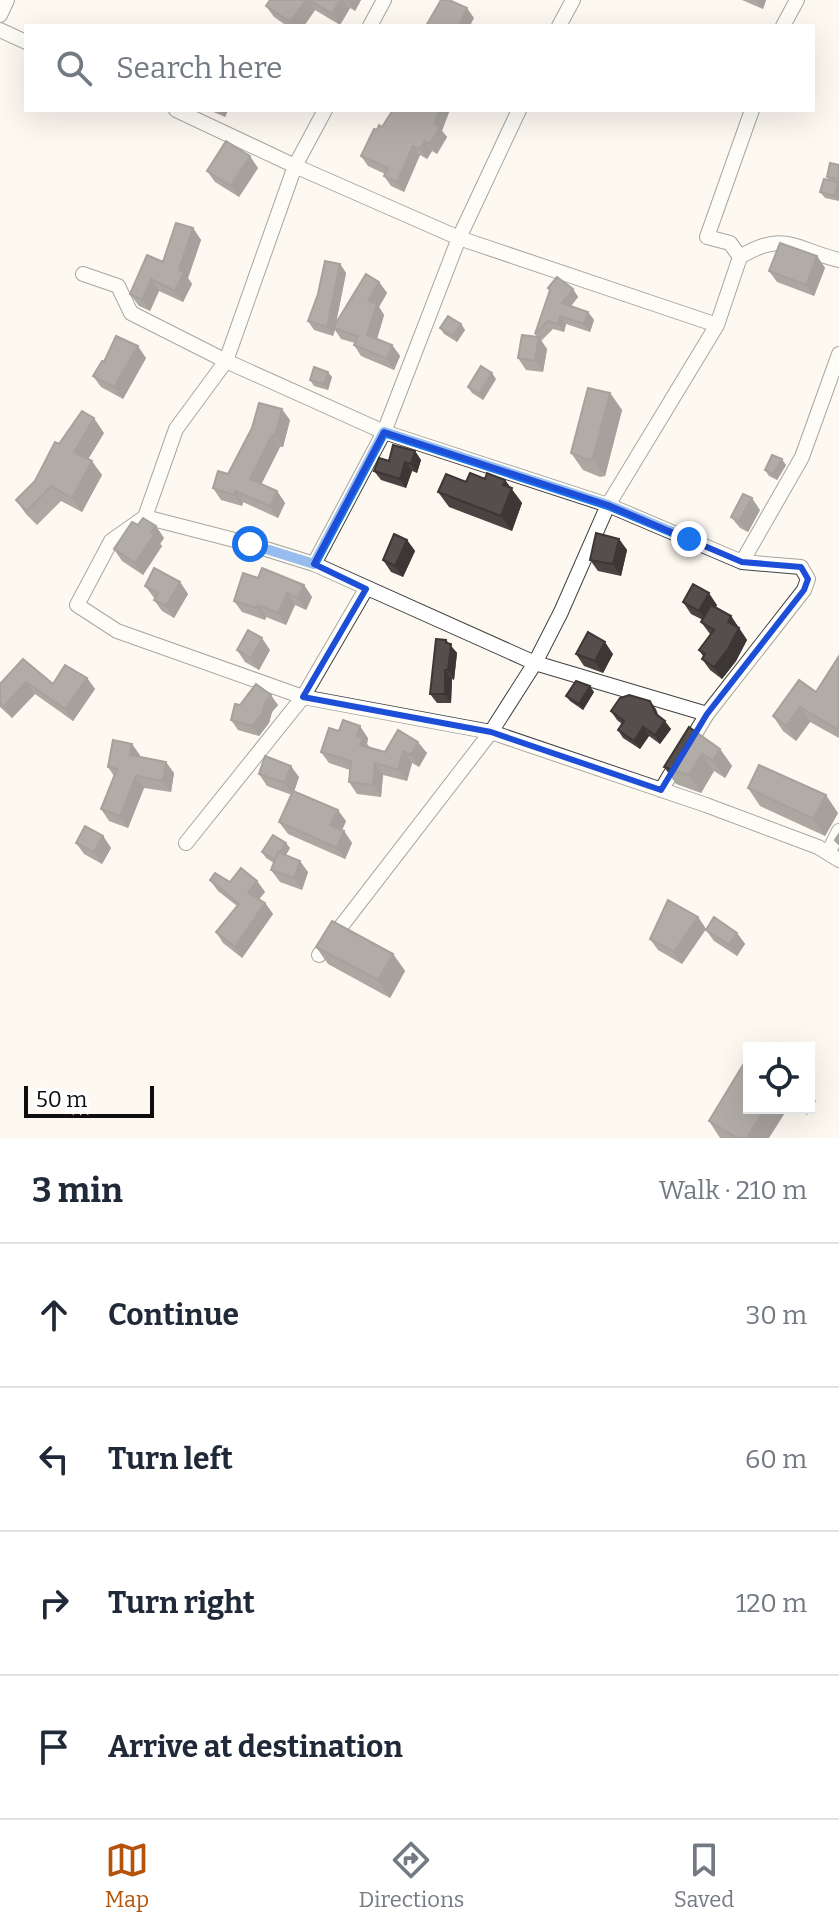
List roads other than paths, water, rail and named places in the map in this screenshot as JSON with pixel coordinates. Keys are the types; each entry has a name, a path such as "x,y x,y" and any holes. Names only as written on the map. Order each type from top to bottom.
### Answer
{"street":[{"path":"0,15 7,0"},
{"path":"371,24 384,0"},
{"path":"560,24 573,0"},
{"path":"784,24 797,0"},
{"path":"0,30 24,41"},
{"path":"180,112 459,238 717,325"},
{"path":"324,112 295,166 226,361 176,429 145,517 111,541 77,605 117,631 303,697 491,732 818,847 834,857 839,831"},
{"path":"314,564 384,432 459,238 518,112"},
{"path":"751,112 707,237 730,243 759,245 779,241 839,260"},
{"path":"730,243 740,257"},
{"path":"319,955 491,732 535,663 608,505 717,325 740,257 759,245"},
{"path":"83,274 118,286 131,313 226,361 384,432 608,505 742,562 801,567 808,579 804,590 707,714 661,790"},
{"path":"742,562 802,457 839,354"},
{"path":"145,517 314,564 535,663 707,714"},
{"path":"186,843 303,697 366,589"}]}
